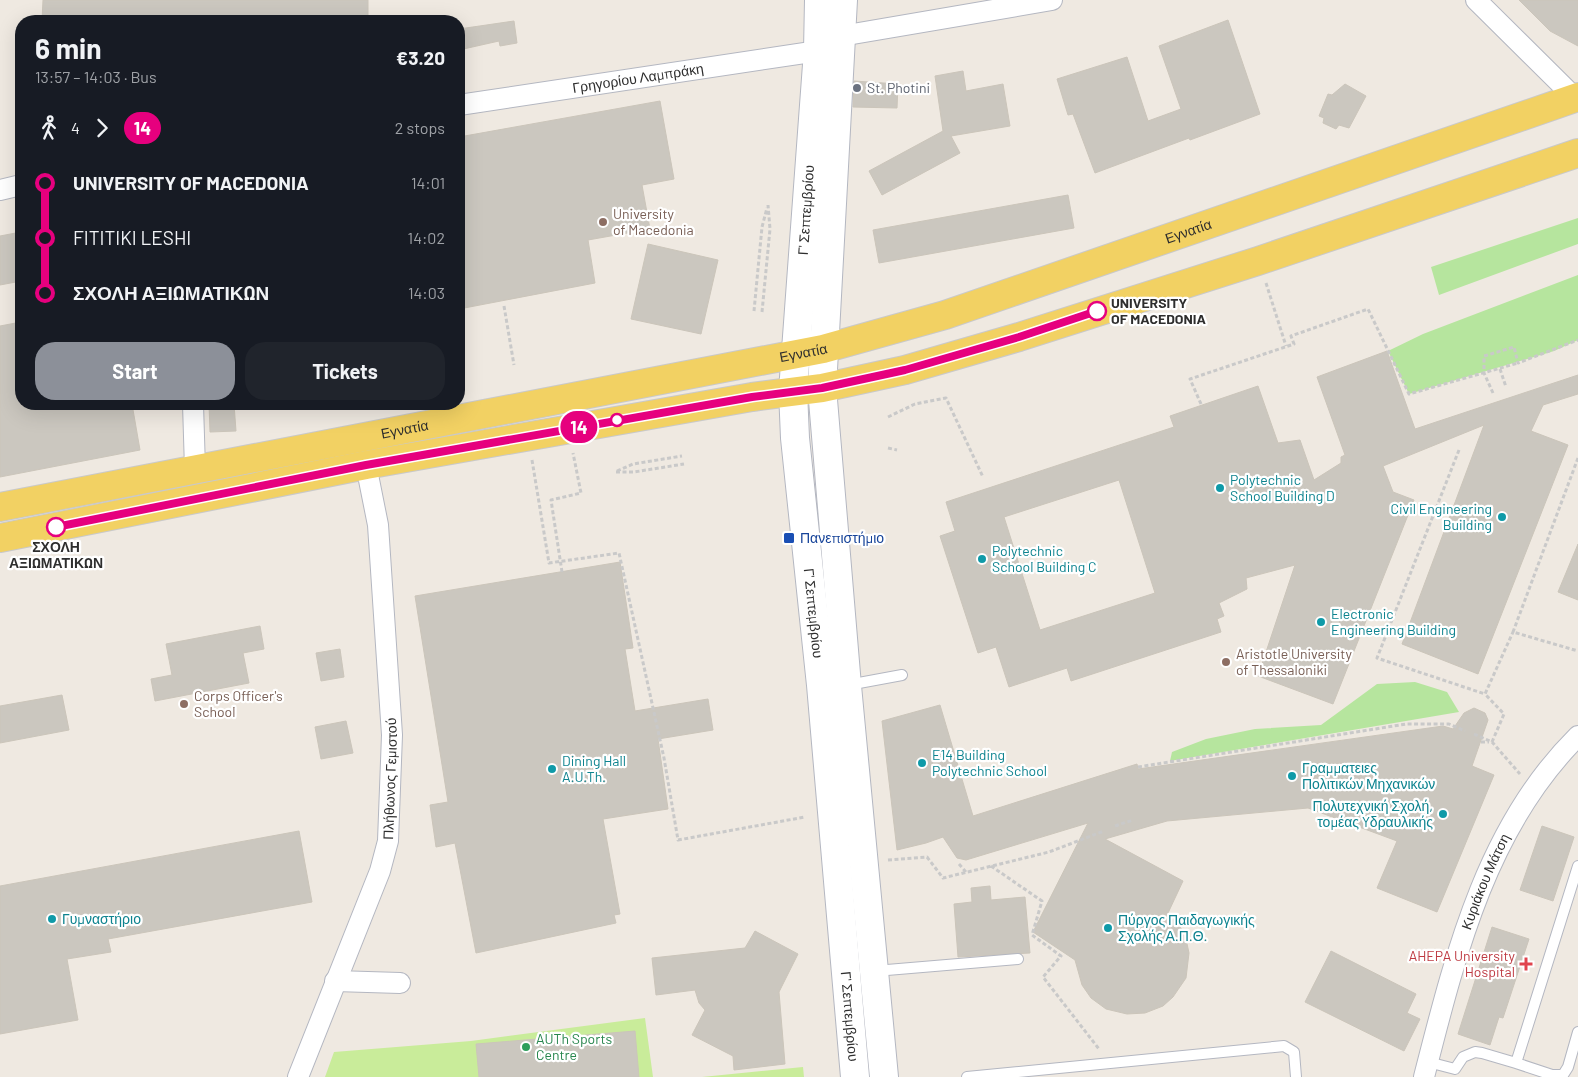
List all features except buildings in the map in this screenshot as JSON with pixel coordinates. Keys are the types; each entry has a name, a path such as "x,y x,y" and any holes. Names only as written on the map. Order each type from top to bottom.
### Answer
{"main road":[{"name":"Γ' Σεπτεμβρίου","path":"819,0 818,51 792,391 795,438 821,686 855,1077"},
{"name":"Γ' Σεπτεμβρίου","path":"843,0 822,388 847,686 884,1077"},
{"name":"Εγνατία","path":"0,507 823,349 945,315 1576,97"},
{"name":"Εγνατία","path":"0,538 366,465 792,391 822,388 905,370 1019,337 1258,261 1578,153"}],"street":[{"path":"841,36 1052,0"},
{"path":"1476,0 1576,97"},
{"name":"Γρηγορίου Λαμπράκη","path":"465,104 818,51"},
{"path":"0,190 15,186"},
{"path":"193,410 195,469"},
{"name":"Πλήθωνος Γεμιστού","path":"298,1077 386,853 392,735 378,526 366,465"},
{"name":"Κυριάκου Μάτση","path":"1426,1069 1471,915 1494,856 1508,828 1541,777 1578,736"},
{"path":"335,981 400,983"}],"lane":[{"path":"847,686 902,675"},
{"path":"1516,1064 1576,878 1578,866"},
{"path":"874,971 1018,959"},
{"path":"1426,1069 1456,1073 1463,1056 1475,1052 1552,1075 1563,1075 1578,1032"},
{"path":"967,1077 1284,1046 1294,1052 1296,1077"}],"path":[{"path":"754,311 762,227 768,205 770,229 762,312"},
{"path":"1258,261 1286,346"},
{"path":"504,306 514,365"},
{"path":"1201,404 1190,379 1294,344 1291,336 1368,308 1409,394 1500,369 1578,340"},
{"path":"1492,393 1484,373 1484,356 1514,347 1518,363"},
{"path":"1500,369 1506,388"},
{"path":"888,417 916,404 946,398 983,477"},
{"path":"1459,450 1377,658 1485,694 1504,714 1492,742"},
{"path":"562,572 551,500 581,493 572,451"},
{"path":"682,456 633,464 616,472 634,472 684,464"},
{"path":"531,458 549,563 619,554 664,758 678,840 805,817"},
{"path":"1485,694 1513,632 1578,458"},
{"path":"1513,632 1578,651"},
{"path":"1138,767 1406,724 1449,724 1465,731"},
{"path":"1474,734 1492,742 1520,775"},
{"path":"1481,742 1492,742"},
{"path":"1116,826 1133,820"},
{"path":"887,860 927,857 943,878 1049,852 1104,830"},
{"path":"959,864 966,872"},
{"path":"990,866 1042,901 1032,934 1061,956 1043,977 1111,1063"}],"green space":[{"path":"1578,218 1578,244 1439,295 1431,267"},
{"path":"1578,275 1578,340 1554,351 1409,394 1388,351 1423,334"},
{"path":"1415,682 1447,692 1459,712 1170,761 1172,752 1206,739 1255,729 1321,725 1377,684"},
{"name":"AUTh Sports Centre","path":"645,1018 653,1077 325,1077 334,1052 471,1041"},
{"path":"803,1067 804,1077 702,1077"}],"bus line":[{"name":"14","path":"56,527 366,465 752,397 822,388 905,370 936,359 1019,337 1097,311"}],"place":[{"name":"St. Photini","path":"857,88"},
{"name":"University of Macedonia","path":"603,222"},
{"name":"UNIVERSITY OF MACEDONIA","path":"1097,311"},
{"name":"Polytechnic School Building D","path":"1220,488"},
{"name":"Civil Engineering Building","path":"1502,517"},
{"name":"ΣΧΟΛΗ ΑΞΙΩΜΑΤΙΚΩΝ","path":"56,527"},
{"name":"Πανεπιστήμιο","path":"789,538"},
{"name":"Polytechnic School Building C","path":"982,559"},
{"name":"Electronic Engineering Building","path":"1321,622"},
{"name":"Aristotle University of Thessaloniki","path":"1226,662"},
{"name":"Corps Officer's School","path":"184,704"},
{"name":"E14 Building Polytechnic School","path":"922,763"},
{"name":"Dining Hall A.U.Th.","path":"552,769"},
{"name":"Γραμματειες Πολιτικών Μηχανικών","path":"1292,776"},
{"name":"Πολυτεχνική Σχολή, τομέας Yδραυλικής","path":"1443,814"},
{"name":"Γυμναστήριο","path":"52,919"},
{"name":"Πύργος Παιδαγωγικής Σχολής Α.Π.Θ.","path":"1108,928"},
{"name":"AHEPA University Hospital","path":"1526,964"},
{"name":"AUTh Sports Centre","path":"526,1047"}]}
